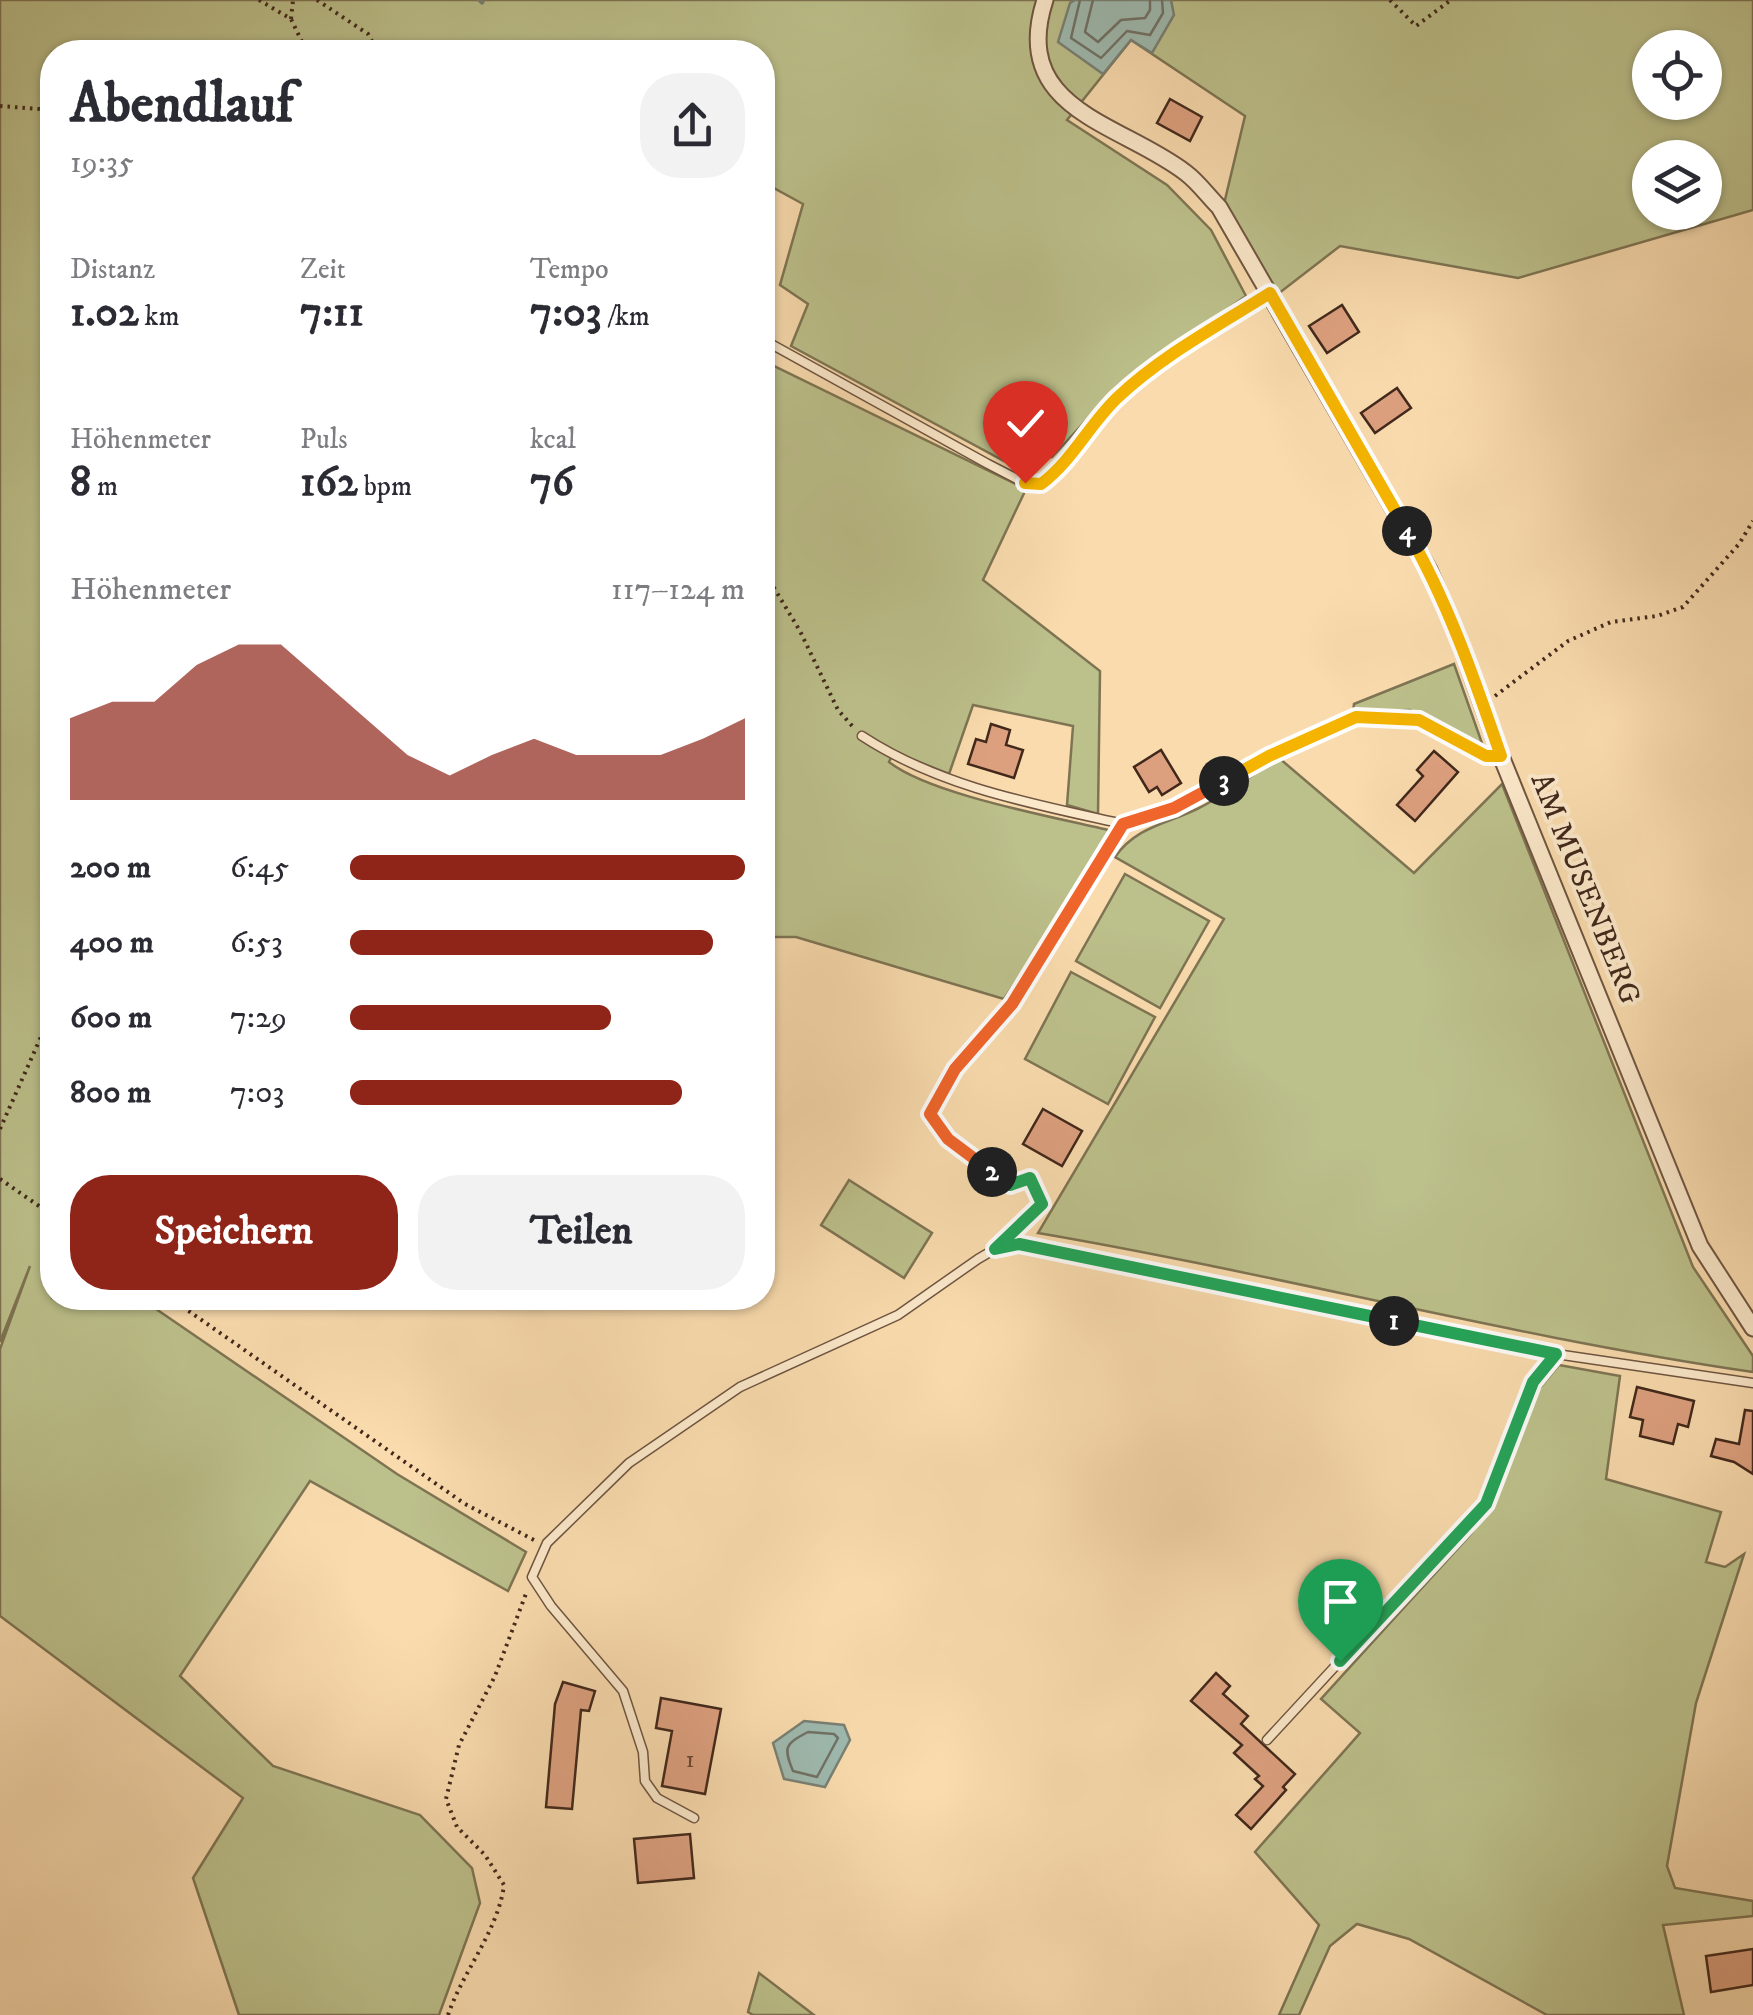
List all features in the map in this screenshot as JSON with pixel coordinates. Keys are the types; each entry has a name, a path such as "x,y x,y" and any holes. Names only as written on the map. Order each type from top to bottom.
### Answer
{"street":[{"name":"AM MUSENBERG","path":"1045,0 1038,24 1039,45 1043,65 1059,94 1083,115 1186,173 1219,206 1429,570 1700,1246 1753,1328"}],"lane":[{"path":"775,346 988,464 1025,483 1041,484 1059,471 1094,422 1121,394 1193,341 1270,293"},
{"path":"862,736 946,780 1123,824 1174,808 1269,756 1356,717 1419,720 1486,756 1501,756"},
{"path":"1006,1182 948,1139 930,1114 955,1069 1012,1004 1123,824"},
{"path":"694,1818 657,1798 645,1781 643,1752 623,1691 551,1606 532,1577 546,1544 629,1462 740,1387 898,1315 995,1249 1019,1244 1556,1354 1753,1383"},
{"path":"1267,1740 1486,1504 1533,1382 1556,1354"}],"path":[{"path":"260,0 291,19"},
{"path":"293,0 291,19 301,40"},
{"path":"316,0 371,40"},
{"path":"1390,0 1416,26 1452,0"},
{"path":"0,106 40,109"},
{"path":"1483,704 1568,641 1610,622 1657,616 1683,607 1739,544 1753,521"},
{"path":"775,590 838,710 862,736"},
{"path":"0,1129 40,1039"},
{"path":"995,1249 1042,1204 1030,1178 1010,1185 1006,1182"},
{"path":"0,1179 40,1207"},
{"path":"187,1310 465,1504 526,1538 546,1544"},
{"path":"448,2015 502,1905 504,1885 484,1855 457,1827 446,1799 460,1744 495,1676 532,1577"}],"green space":[{"path":"0,0 1753,0 1753,210 1722,219 1722,140 1632,140 1632,230 1684,230 1518,278 1340,246 1278,294 1224,204 1245,116 1131,40 1067,120 1167,185 1211,230 1246,296 1119,385 1052,457 1009,457 1004,461 791,346 808,304 780,285 803,204 775,189 775,40 40,40 40,1310 158,1310 397,1474 526,1552 508,1591 310,1481 180,1676 273,1766 420,1815 472,1868 480,1903 439,2015 239,2015 193,1878 243,1798 0,1616 0,1349 30,1266 0,1342"},
{"path":"775,366 1026,489 983,580 1100,671 1098,814 1067,805 1073,726 973,705 949,774 894,752 889,762 908,774 963,795 1112,831 1004,999 796,937 775,937"},
{"path":"1454,664 1483,746 1410,710 1353,712 1354,704"},
{"path":"1279,758 1414,873 1502,784 1693,1267 1753,1356 1753,1372 1573,1341 1038,1233 1224,919 1115,857 1132,839 1197,809"},
{"path":"1125,874 1209,921 1160,1008 1076,961"},
{"path":"1071,972 1155,1017 1108,1104 1025,1059"},
{"path":"849,1180 932,1233 904,1278 821,1225"},
{"path":"1559,1365 1620,1376 1606,1479 1721,1512 1706,1562 1725,1567 1744,1554 1696,1703 1667,1866 1675,1888 1753,1901 1753,1916 1663,1925 1684,2015 1547,2015 1409,1939 1357,1924 1330,1946 1299,2015 1279,2015 1319,1925 1255,1852 1360,1733 1321,1699 1470,1535 1494,1503 1539,1389"},
{"path":"759,1973 814,2015 748,2012"}],"water":[{"path":"1171,0 1174,15 1152,53 1131,40 1103,74 1058,42 1070,3"},
{"path":"804,1721 844,1725 850,1740 825,1787 784,1779 773,1743"}],"building":[{"path":"1170,99 1202,117 1190,141 1157,123"},
{"path":"1342,305 1359,332 1327,353 1309,326"},
{"path":"1397,388 1411,408 1375,433 1361,413"},
{"path":"991,724 1010,730 1006,745 1023,750 1014,778 968,764 976,739 986,742"},
{"path":"1161,750 1181,783 1162,795 1157,787 1149,792 1134,767"},
{"path":"1434,751 1458,772 1415,821 1397,805 1423,776 1417,770"},
{"path":"1043,1109 1082,1131 1062,1166 1023,1144"},
{"path":"1637,1387 1694,1401 1688,1427 1678,1424 1673,1444 1640,1436 1643,1420 1630,1417"},
{"path":"1745,1410 1753,1411 1753,1474 1734,1462 1711,1456 1716,1439 1739,1444"},
{"path":"1216,1673 1230,1686 1223,1694 1248,1716 1241,1724 1295,1774 1251,1829 1236,1815 1263,1786 1255,1779 1259,1776 1234,1753 1242,1745 1191,1701"},
{"path":"563,1682 595,1691 589,1711 581,1710 572,1809 546,1807 555,1704"},
{"path":"661,1698 721,1709 705,1794 662,1786 672,1731 656,1728"},
{"path":"690,1834 694,1878 638,1883 634,1839"},
{"path":"1753,1949 1753,1985 1711,1992 1706,1956"}],"route":[{"path":"1025,483 1041,484 1059,471 1094,422 1121,394 1193,341 1270,293 1429,570 1501,756 1486,756 1419,720 1356,717 1269,756 1174,808 1123,824 1012,1004 955,1069 930,1114 948,1139 1010,1185 1030,1178 1042,1204 995,1249 1019,1244 1556,1354 1533,1382 1486,1504 1340,1661"}]}
